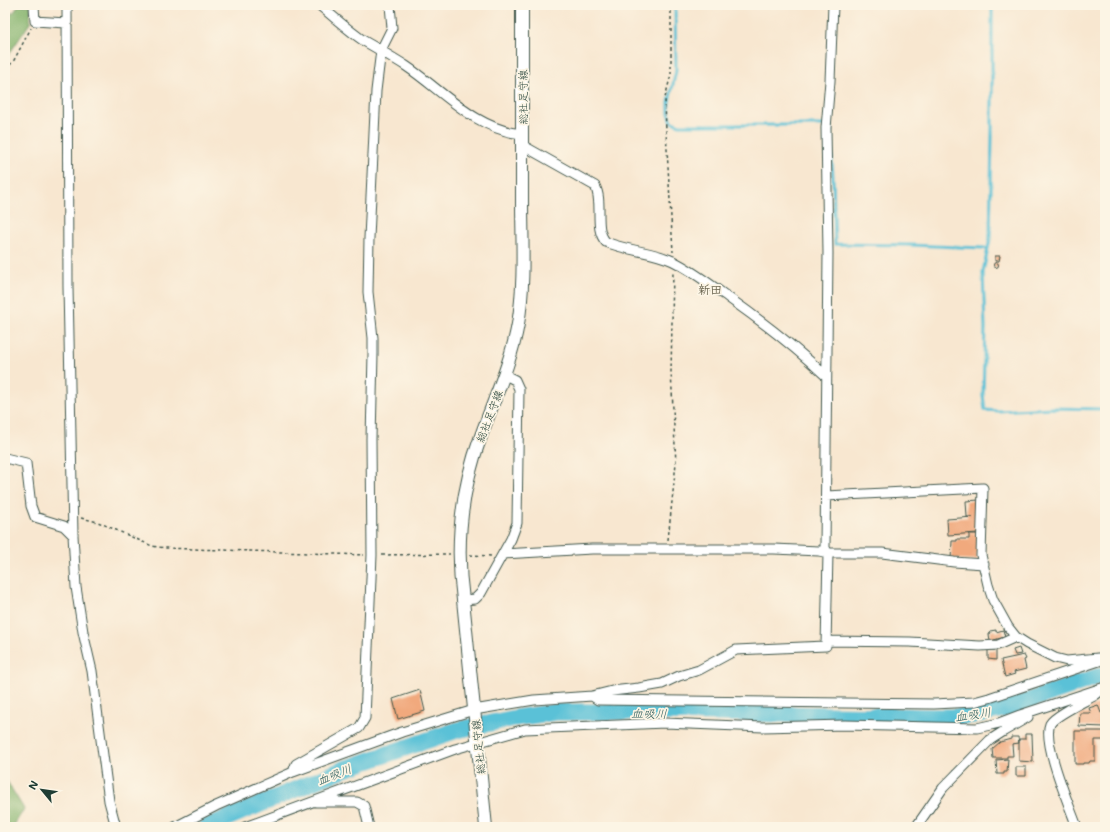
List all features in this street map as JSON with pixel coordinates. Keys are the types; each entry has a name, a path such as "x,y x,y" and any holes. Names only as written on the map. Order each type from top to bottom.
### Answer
{"main road":[{"name":"総社足守線","path":"486,827 464,600 460,576 459,532 463,496 471,466 480,437 505,375 518,325 521,295 522,5"}],"street":[{"path":"34,5 34,21 66,23"},
{"path":"67,5 68,319 73,535 76,587 83,632 92,671 109,801 116,827"},
{"path":"319,5 364,40 406,66 448,100 492,126 509,132 522,139 595,186 598,190 601,234 602,239 606,242 626,249 661,256 673,261 707,282 765,324 804,355 826,376"},
{"path":"293,772 296,764 359,728 365,718 372,555 371,439 373,338 368,292 376,91 380,50 392,28 390,5"},
{"path":"175,827 216,806 293,772 402,732 474,713 534,700 592,696 612,691 662,684 679,676 699,670 736,650 826,646 828,553 825,548 828,253 826,128 833,5"},
{"path":"464,600 475,599 482,593 511,539 517,523 519,390 515,380 505,375"},
{"path":"5,458 26,463 31,506 35,517 64,526 73,535"},
{"path":"826,496 983,488 981,555 993,600 1008,627 1016,637 1055,658 1067,661 1105,658"},
{"path":"502,555 592,549 667,548 782,550 819,551 828,553 882,553 954,562 984,564"},
{"path":"826,641 910,642 980,646 998,644 1016,637"},
{"path":"592,696 598,700 926,704 974,702 1105,658"},
{"path":"245,827 477,740 525,729 665,723 763,727 845,725 977,728 999,724 1020,715 1039,710 1104,687"},
{"path":"1077,827 1051,753 1049,739 1050,725 1055,718 1094,696 1104,687"},
{"path":"916,827 943,788 990,740 1039,710"},
{"path":"309,802 357,802 364,806 369,827"}],"path":[{"path":"667,548 676,463 671,372 673,261 665,98 671,74 671,5"},
{"path":"5,69 13,62 34,21"},
{"path":"73,516 98,522 152,546 165,548 372,555 502,555"}],"green space":[{"path":"19,5 31,5 30,23 5,60 5,11 6,13 13,13"},
{"path":"5,778 24,809 13,827 5,827"}],"building":[{"path":"995,256 1000,256 999,261 995,261"},
{"path":"996,262 999,265 996,268 993,265"},
{"path":"979,500 978,533 948,535 947,519 973,517 967,517 966,501"},
{"path":"969,534 978,534 977,560 951,559 952,541 957,541 957,539 969,539"},
{"path":"996,630 996,632 1003,630 1005,637 990,641 990,631"},
{"path":"1019,648 1021,654 1015,655 1013,650"},
{"path":"988,650 996,650 996,660 988,659"},
{"path":"1024,655 1026,659 1024,660 1026,669 1014,672 1015,674 1005,677 1001,660"},
{"path":"420,690 425,711 398,719 393,699"},
{"path":"1098,705 1101,713 1105,713 1105,727 1079,726 1080,713 1091,713 1089,708"},
{"path":"1075,731 1105,731 1105,740 1095,740 1095,761 1075,764"},
{"path":"1025,734 1032,734 1033,762 1019,761 1019,739 1025,739"},
{"path":"1011,737 1018,737 1019,743 1012,744 1013,756 1007,756 1007,758 993,758 992,749 1000,742 1011,739"},
{"path":"1008,759 1007,772 1004,772 1004,774 997,774 996,760"},
{"path":"1016,767 1026,767 1026,776 1016,776"}],"waterway":[{"path":"675,5 676,71 669,102 669,113 672,122 680,125 823,125"},
{"path":"992,5 990,239 983,272 985,328 983,395 985,410 998,411 1052,408 1105,409"},
{"path":"829,126 833,178 835,244 910,245 987,249"},
{"name":"血吸川","path":"206,827 344,769 457,730 515,718 556,712 655,712 952,717 974,715 1005,709 1105,674"}],"district":[{"name":"新田","path":"710,289"}]}
